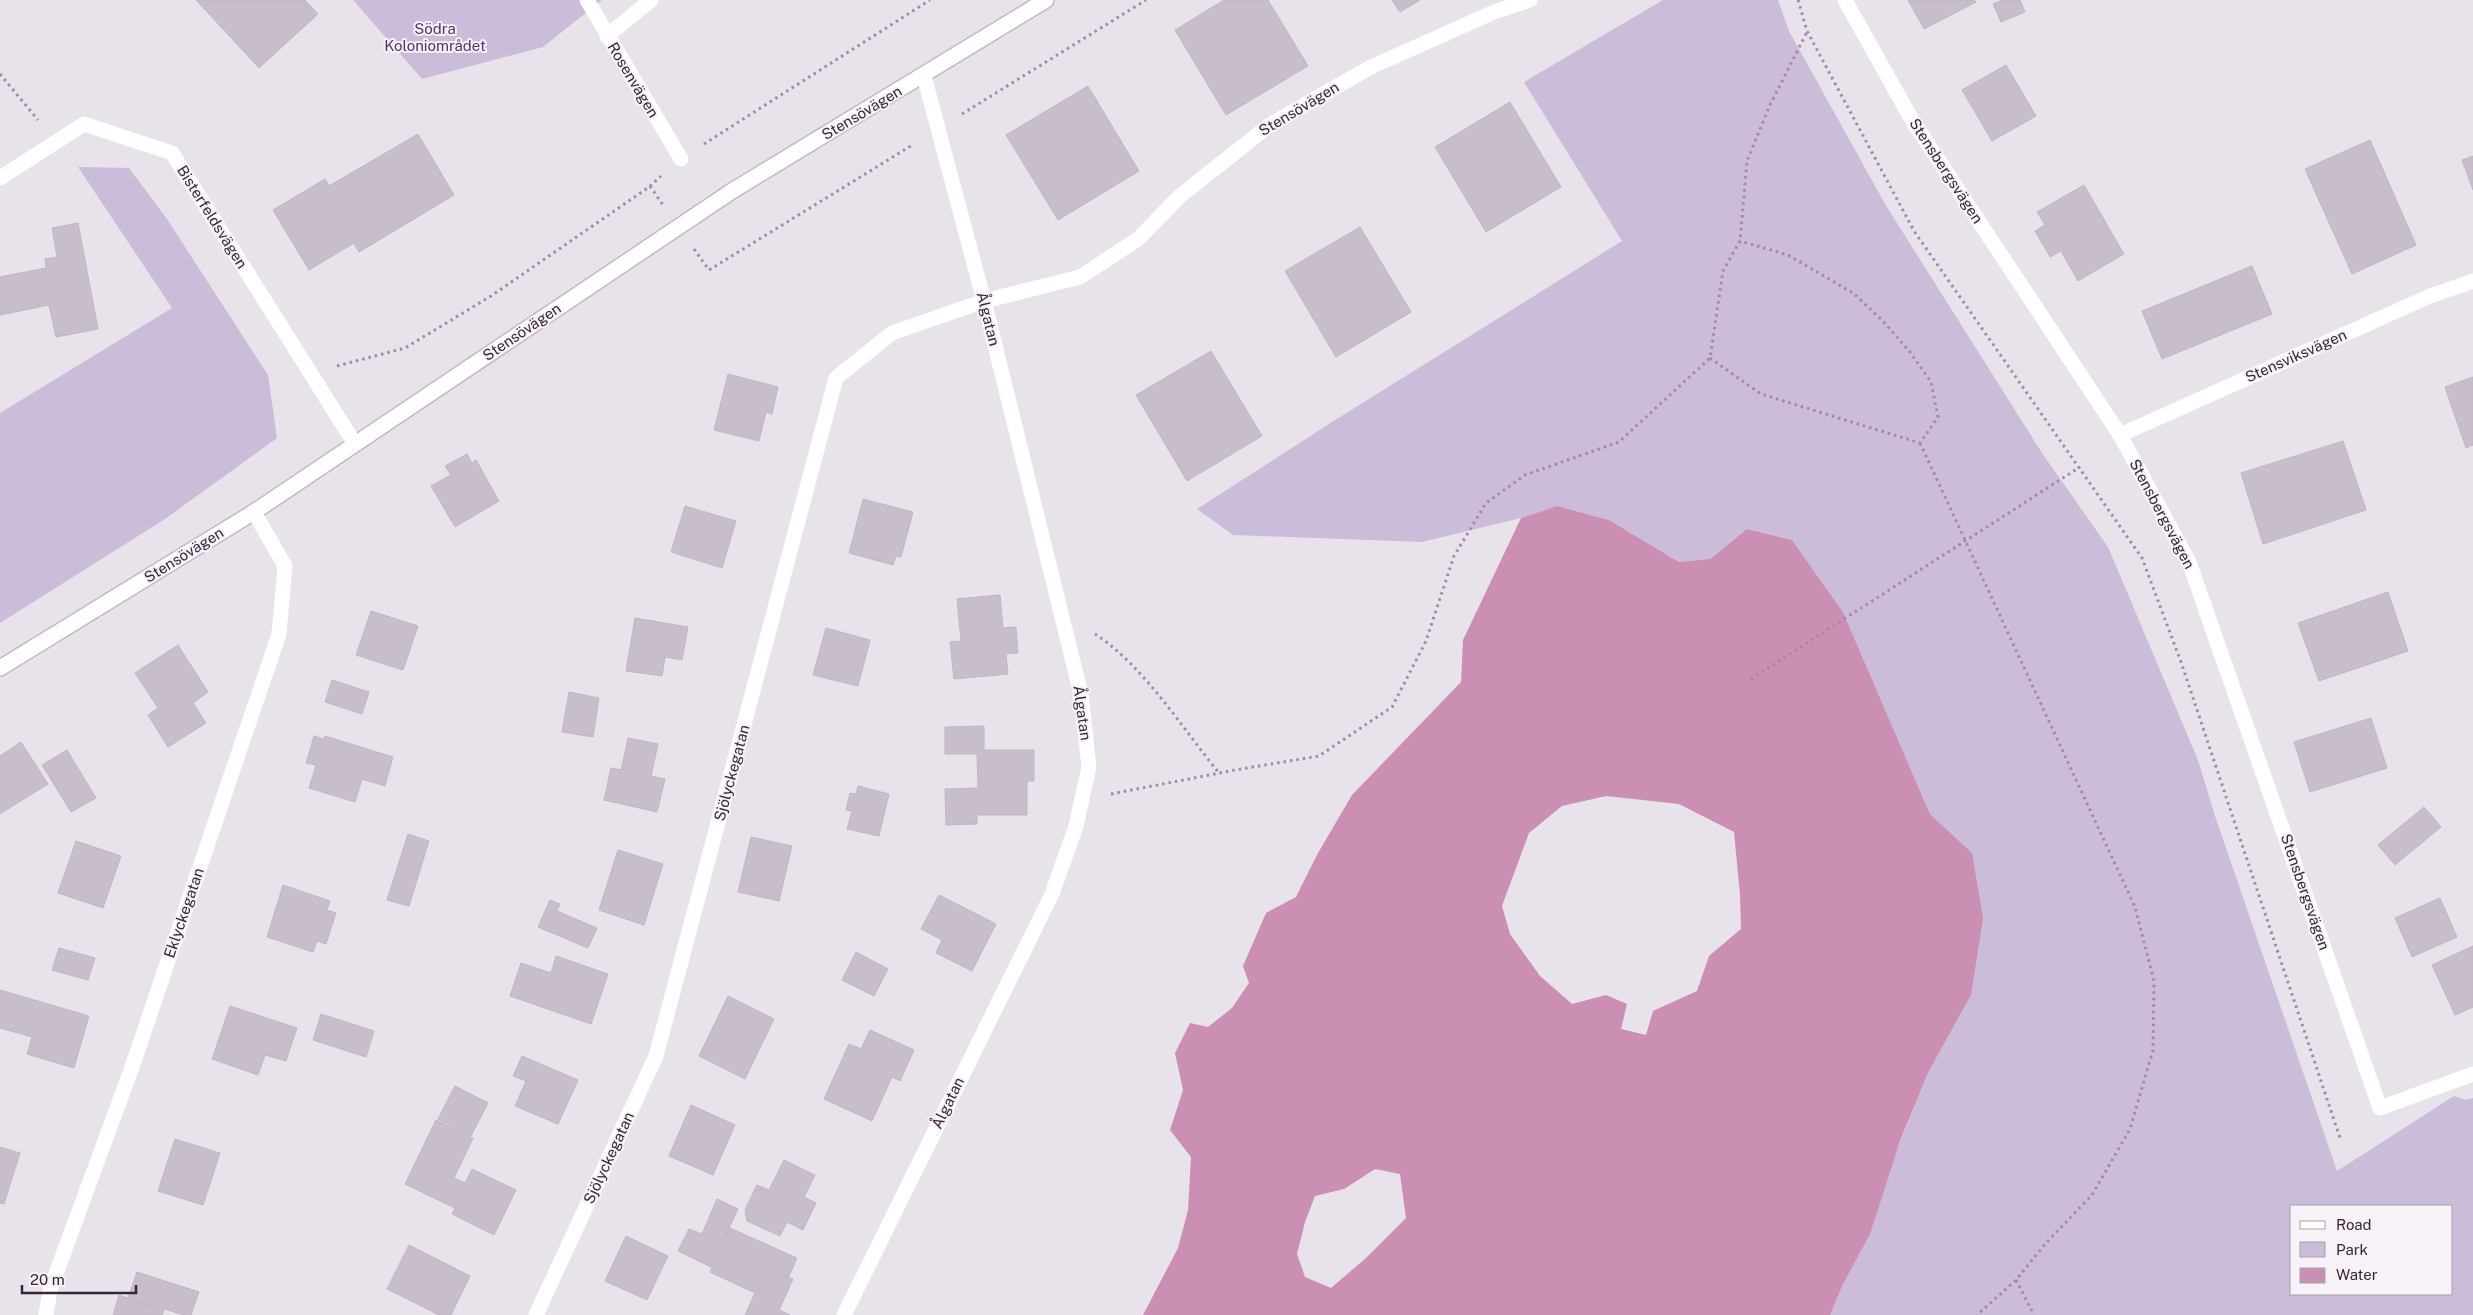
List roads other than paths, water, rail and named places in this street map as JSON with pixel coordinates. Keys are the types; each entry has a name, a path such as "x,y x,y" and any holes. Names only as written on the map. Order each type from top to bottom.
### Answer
{"street":[{"name":"Rosenvägen","path":"587,0 681,159"},
{"path":"607,36 651,0"},
{"name":"Stensövägen","path":"0,668 254,512 732,191 924,76 1046,0"},
{"name":"Stensövägen","path":"984,301 1080,277 1138,240 1180,196 1271,124 1371,67 1494,12 1530,0"},
{"name":"Stensbergsvägen","path":"1845,0 1912,120 2120,435 2189,562 2380,1108 2473,1074"},
{"name":"Ålgatan","path":"844,1315 1052,894 1076,826 1089,767 1082,703 984,301 924,76"},
{"name":"Bisterfeldsvägen","path":"0,178 84,124 172,154 355,444"},
{"name":"Stensviksvägen","path":"2120,435 2430,296 2473,281"},
{"name":"Sjölyckegatan","path":"536,1315 656,1056 836,378 892,333 984,301"},
{"name":"Eklyckegatan","path":"46,1315 50,1290 131,1070 279,634 285,566 254,512"}],"water":[{"path":"1557,506 1609,520 1679,562 1710,559 1747,529 1792,540 1843,612 1930,814 1972,853 1983,918 1971,995 1928,1073 1900,1141 1870,1234 1843,1284 1830,1315 1143,1315 1178,1248 1188,1210 1191,1157 1170,1130 1183,1090 1175,1053 1190,1023 1208,1027 1232,1008 1249,983 1243,966 1266,913 1296,897 1318,853 1352,795 1461,682 1463,640 1521,518","holes":["1606,796 1679,804 1734,832 1741,929 1709,956 1697,991 1653,1011 1646,1035 1621,1029 1627,1004 1606,995 1572,1004 1540,976 1510,934 1502,906 1529,833 1562,806","1375,1169 1400,1174 1406,1218 1366,1258 1331,1288 1305,1277 1297,1254 1305,1222 1315,1196 1344,1189"]}],"park label":[{"name":"Södra Koloniområdet","path":"435,38"}]}
